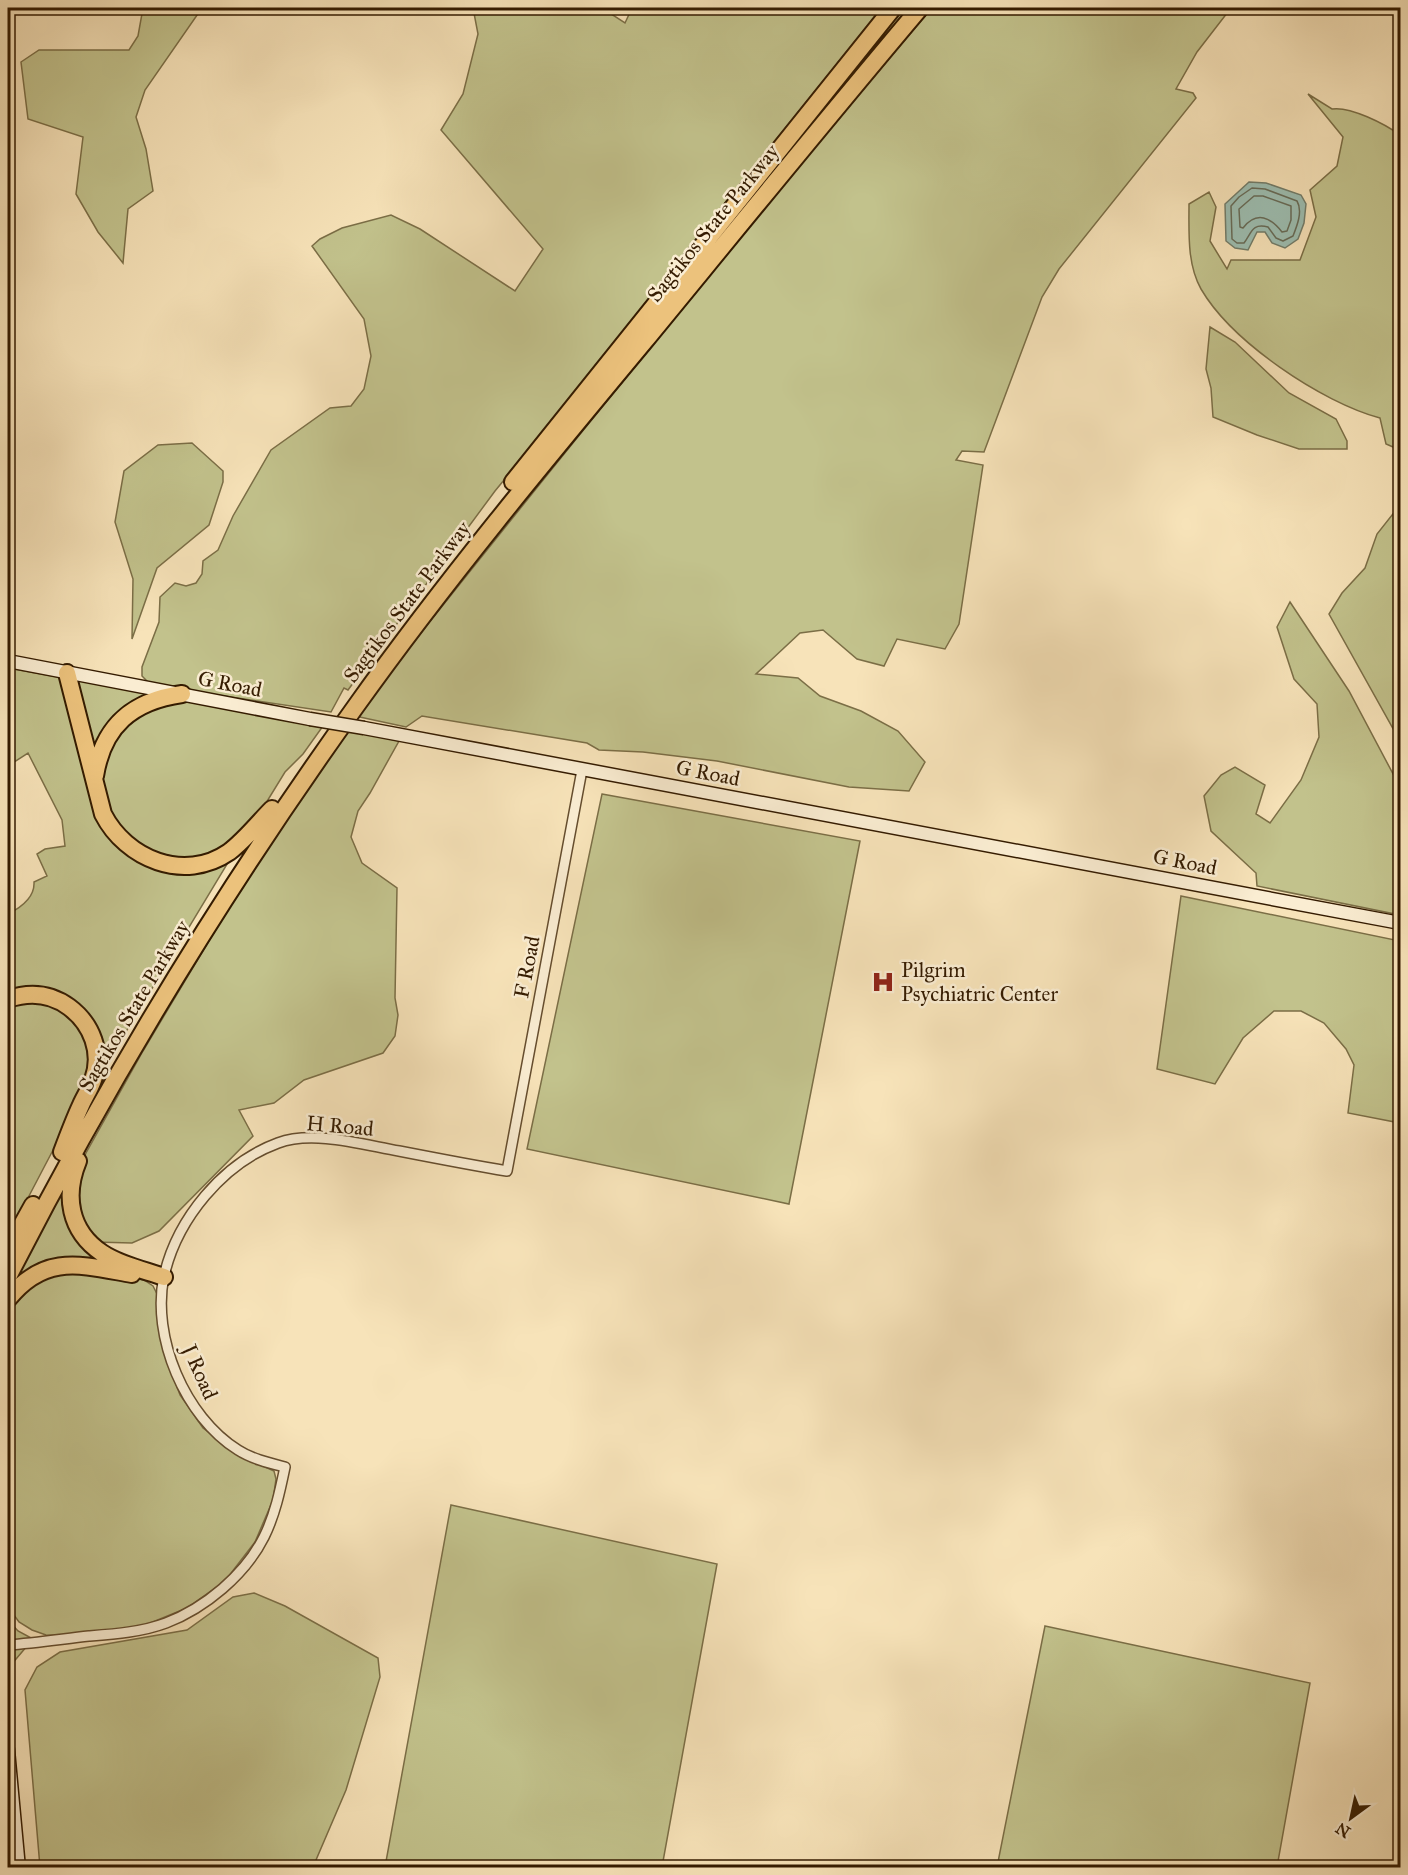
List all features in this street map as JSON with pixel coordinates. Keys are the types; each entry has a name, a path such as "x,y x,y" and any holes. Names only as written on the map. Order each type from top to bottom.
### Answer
{"highway":[{"name":"Sagtikos State Parkway","path":"8,1250 150,999 222,885 343,705 422,599 893,8"},
{"name":"Sagtikos State Parkway","path":"8,1277 124,1063 208,926 321,756 396,652 498,519 920,8"},
{"path":"67,673 102,814 121,840 146,858 174,865 195,865 221,856 236,845 272,809"},
{"path":"94,783 101,749 110,733 122,719 138,707 155,699 182,694"},
{"path":"8,999 34,995 62,1002 84,1022 93,1038 97,1054 96,1071 62,1152"},
{"path":"124,1063 77,1163 69,1191 71,1205 82,1232 103,1253 118,1261 164,1277"},
{"path":"8,1299 23,1282 36,1274 50,1267 65,1264 164,1277"}],"street":[{"name":"G Road","path":"8,661 1401,923"},
{"name":"F Road","path":"507,1172 582,770"},
{"name":"H Road","path":"164,1277 170,1254 200,1201 226,1173 243,1161 278,1143 299,1139 345,1141 507,1172"},
{"name":"J Road","path":"8,1645 137,1631 166,1623 195,1608 223,1588 244,1567 264,1538 277,1503 285,1467 238,1450 204,1422 193,1407 173,1366 167,1344 162,1299 164,1277"},
{"path":"8,1750 19,1868"}],"green space":[{"path":"143,8 202,8 145,90 136,117 146,149 153,191 128,209 123,263 98,232 76,194 83,137 28,119 21,62 39,50 129,50 138,36"},
{"path":"473,8 602,8 625,23 632,8 882,8 707,225 597,367 495,491 348,690 344,688 331,712 148,682 142,676 142,667 159,622 160,597 175,583 186,586 196,583 202,574 203,561 218,550 233,516 271,450 330,408 351,406 364,389 371,356 364,319 312,246 320,239 342,228 391,215 420,229 515,291 543,249 441,130 463,94 478,34"},
{"path":"900,8 914,8 795,152 788,146"},
{"path":"932,8 1231,8 1197,52 1176,89 1193,93 1196,98 1059,269 1042,297 984,452 962,451 956,460 983,465 959,624 945,649 897,639 884,666 857,659 823,630 800,633 756,674 798,678 820,696 861,711 898,731 925,762 909,791 849,787 717,761 643,752 599,750 587,743 422,716 406,727 355,716 641,359"},
{"path":"1308,94 1332,109 1357,113 1377,121 1400,135 1400,450 1386,444 1380,418 1332,399 1280,367 1256,349 1215,309 1201,289 1193,269 1189,204 1209,192 1216,207 1210,241 1227,269 1231,260 1300,260 1316,217 1310,190 1337,166 1343,137"},
{"path":"1210,327 1235,342 1289,393 1336,419 1347,441 1347,449 1299,449 1213,417 1211,388 1206,369"},
{"path":"192,443 223,471 223,482 209,525 157,568 132,639 133,579 115,522 124,471 158,445"},
{"path":"1400,505 1400,741 1329,614 1342,593 1365,568 1377,534"},
{"path":"1290,602 1349,691 1400,787 1400,915 1257,886 1256,873 1211,831 1204,796 1221,775 1235,767 1265,785 1256,814 1270,823 1301,780 1319,737 1317,704 1294,679 1277,627"},
{"path":"8,668 58,677 63,681 104,824 151,864 232,856 101,1073 75,1003 8,992 8,914 29,898 34,882 47,876 37,854 45,849 65,846 62,820 28,753 8,766"},
{"path":"73,678 153,693 95,757"},
{"path":"189,700 323,726 303,754 285,772 266,803 241,834 220,852 179,861 138,847 111,818 100,783 107,748 143,707"},
{"path":"347,730 399,741 358,811 351,837 362,863 397,888 395,998 398,1015 395,1036 383,1053 304,1080 274,1103 239,1110 253,1136 159,1231 132,1243 94,1242 84,1229 74,1180 86,1153 143,1051 216,929 288,816"},
{"path":"602,794 860,841 789,1204 527,1149"},
{"path":"1181,896 1400,941 1400,1123 1348,1113 1354,1065 1346,1049 1324,1023 1301,1011 1274,1011 1243,1038 1215,1084 1157,1069"},
{"path":"45,1000 70,1011 86,1031 92,1058 74,1110 8,1236 8,1004"},
{"path":"67,1174 66,1213 108,1262 85,1260 9,1288"},
{"path":"79,1268 144,1280 153,1286 158,1296 167,1360 180,1395 203,1428 243,1457 274,1471 276,1479 273,1500 255,1542 225,1581 187,1608 143,1626 71,1636 46,1635 19,1622 8,1607 8,1307 46,1273"},
{"path":"451,1505 717,1564 662,1867 385,1867"},
{"path":"254,1593 285,1606 378,1658 380,1677 346,1790 315,1867 40,1867 25,1690 37,1667 60,1652 187,1630 233,1597"},
{"path":"8,1620 18,1631 33,1639 11,1665 8,1641"},
{"path":"1045,1626 1310,1683 1277,1867 997,1867"}],"water":[{"path":"1249,182 1266,183 1301,195 1306,204 1304,223 1298,239 1285,248 1272,243 1265,232 1257,232 1248,250 1235,248 1226,241 1225,204"}],"place":[{"name":"Pilgrim Psychiatric Center","path":"883,982"}]}
